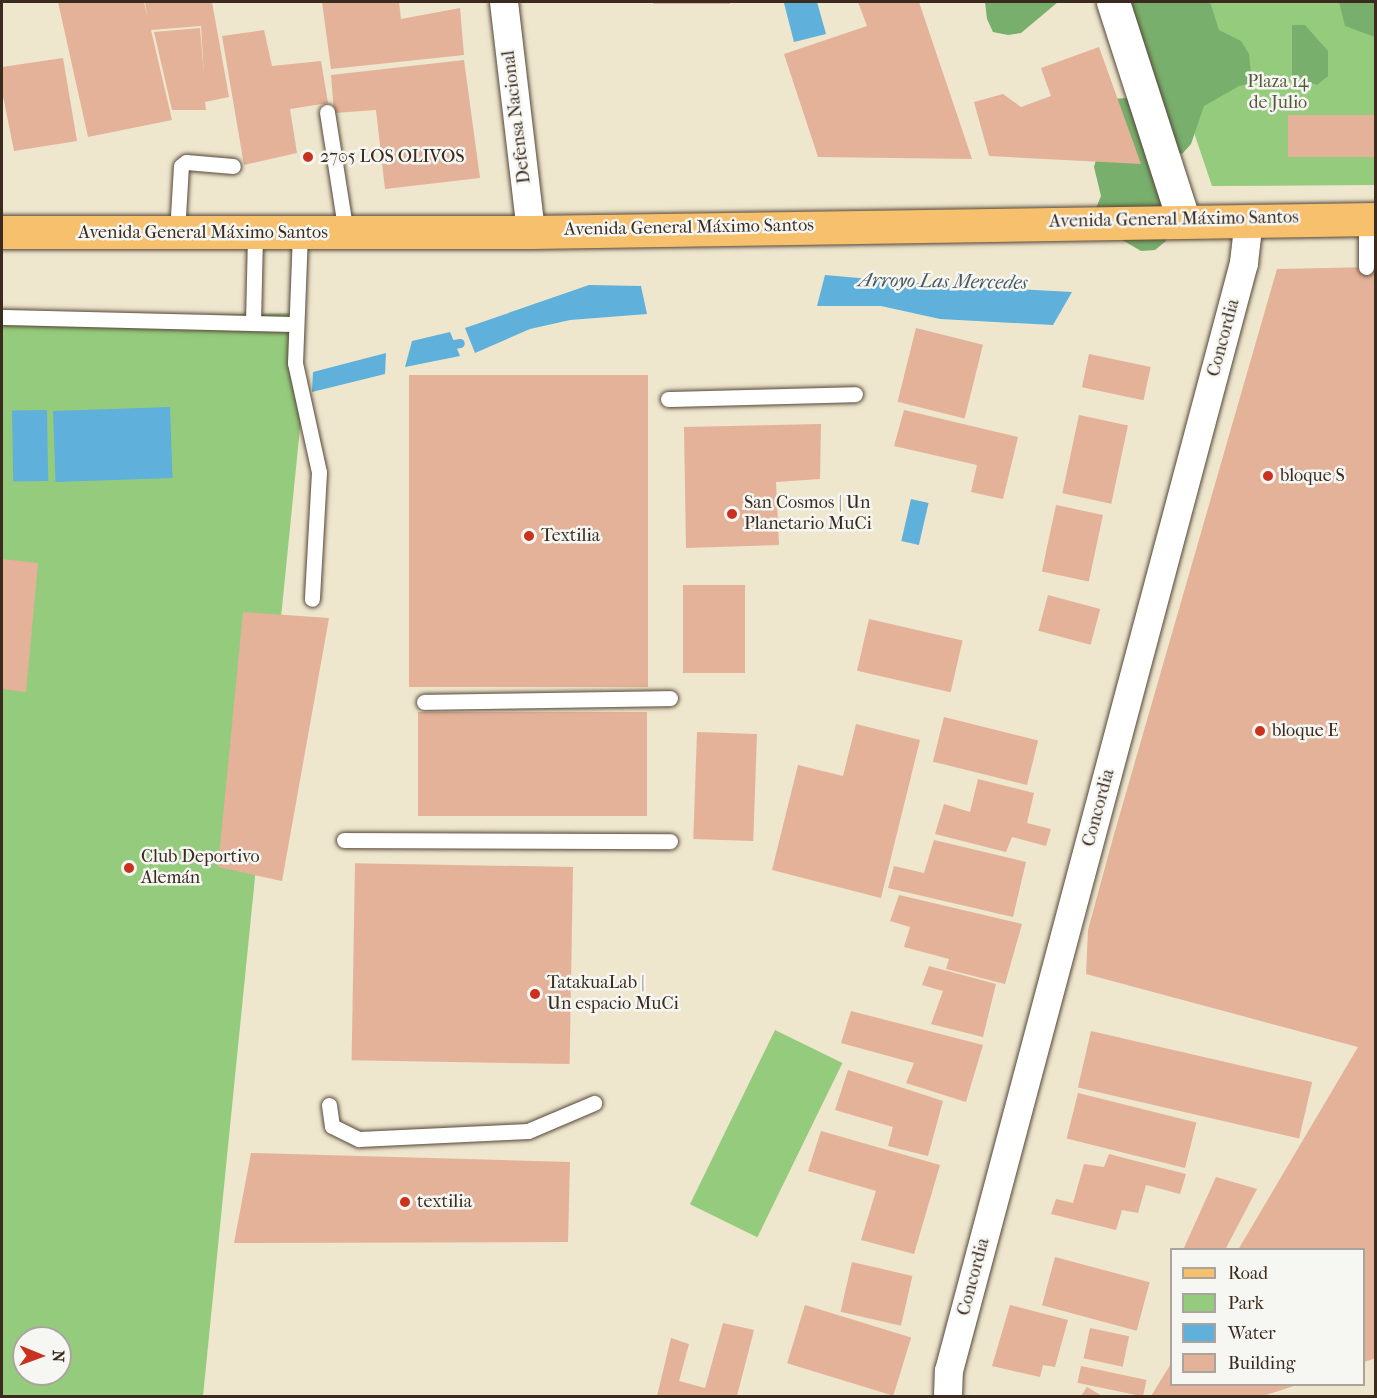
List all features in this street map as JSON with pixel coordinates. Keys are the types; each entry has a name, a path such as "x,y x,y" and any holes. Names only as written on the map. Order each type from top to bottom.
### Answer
{"main road":[{"name":"Avenida General Máximo Santos","path":"2,232 255,234 531,232 1183,219 1371,219"}],"street":[{"name":"Defensa Nacional","path":"504,2 531,232"},
{"path":"1113,2 1183,219"},
{"name":"Concordia","path":"948,1396 952,1360 1244,263 1249,219"}],"lane":[{"path":"327,112 346,233"},
{"path":"177,233 181,166 186,162 233,166"},
{"path":"1366,267 1371,219"},
{"path":"300,233 294,363 319,472 312,599"},
{"path":"253,323 255,234"},
{"path":"2,317 295,324"},
{"path":"668,399 855,394"},
{"path":"424,702 670,698"},
{"path":"344,840 670,841"},
{"path":"329,1105 332,1126 360,1139 528,1131 594,1103"}],"green space":[{"path":"985,2 1058,2 1021,33 1008,35 993,32 987,19"},
{"path":"1128,2 1210,2 1219,30 1241,41 1249,54 1252,83 1239,86 1204,106 1191,144 1182,154 1169,150 1166,241 1155,250 1141,251 1107,231 1096,208 1101,196 1094,167 1113,99 1127,98"},
{"name":"Plaza 14 de Julio","path":"1150,2 1375,2 1375,185 1212,186"},
{"path":"1339,2 1375,2 1375,37 1345,26"},
{"path":"1292,25 1305,25 1328,51 1328,76 1317,85 1292,76"},
{"name":"Club Deportivo Alemán","path":"301,313 303,398 203,1396 2,1396 2,319"},
{"path":"775,1030 842,1063 757,1237 690,1204"}],"water":[{"path":"817,2 826,34 794,42 784,3"},
{"path":"825,275 937,285 1072,292 1053,325 940,319 881,306 817,306"},
{"path":"589,285 641,286 647,314 570,320 530,329 475,353 465,328"},
{"path":"450,332 460,356 405,367 412,341"},
{"path":"386,353 385,374 312,392 313,372"},
{"path":"170,407 172,478 56,482 53,411"},
{"path":"47,410 48,481 13,482 12,411"},
{"path":"911,499 929,503 919,545 901,541"}],"building":[{"path":"58,2 144,2 147,16 145,2 212,2 229,97 205,102 206,110 172,110 154,32 200,28 204,76 201,26 151,30 172,120 88,137"},
{"path":"322,2 399,2 401,19 460,8 464,55 331,69"},
{"path":"653,2 730,2 730,4 653,4"},
{"path":"858,2 919,2 972,159 818,157 784,54 867,26"},
{"path":"264,30 272,66 321,61 328,103 290,109 297,153 244,165 222,36"},
{"path":"1099,47 1141,164 989,156 974,102 1003,94 1021,107 1051,96 1041,68"},
{"path":"63,58 77,141 14,151 2,91 2,67"},
{"path":"464,60 480,178 385,189 376,110 334,113 331,75"},
{"path":"1288,115 1376,115 1376,157 1288,157"},
{"path":"1376,267 1376,1358 1365,1362 1365,1248 1239,1248 1358,1047 1086,974 1088,930 1277,269"},
{"path":"916,328 983,345 965,418 898,402"},
{"path":"1089,354 1151,367 1144,400 1082,387"},
{"name":"Textilia","path":"409,375 648,375 648,687 409,687"},
{"path":"904,410 1018,437 1003,499 971,492 977,465 894,446"},
{"path":"1079,415 1128,425 1111,504 1062,493"},
{"name":"San Cosmos | Un Planetario MuCi","path":"821,424 820,479 776,482 779,545 686,548 684,427"},
{"path":"1056,505 1103,515 1089,581 1042,572"},
{"path":"2,559 38,563 26,692 2,689"},
{"path":"683,585 745,585 745,673 683,673"},
{"path":"1048,595 1100,609 1091,645 1038,631"},
{"path":"243,612 329,618 282,881 218,867"},
{"path":"869,619 963,641 951,692 857,671"},
{"path":"418,712 647,712 647,816 418,816"},
{"path":"944,717 1038,740 1027,785 933,762"},
{"path":"856,724 920,740 881,898 772,870 798,765 843,776"},
{"path":"697,732 757,734 753,841 693,839"},
{"path":"978,779 1034,793 1027,823 1051,829 1046,846 1012,837 1006,852 935,834 944,804 970,812"},
{"path":"934,840 1026,862 1013,917 888,888 894,866 924,873"},
{"path":"355,863 573,867 570,1064 352,1060"},
{"path":"899,895 1022,924 1005,984 946,969 949,959 904,947 910,927 890,921"},
{"path":"929,966 996,984 983,1037 931,1024 943,991 922,985"},
{"path":"851,1011 983,1045 966,1102 906,1083 914,1063 841,1043"},
{"path":"1091,1031 1312,1082 1299,1139 1078,1088"},
{"path":"848,1070 943,1101 928,1156 888,1146 893,1127 835,1110"},
{"path":"1078,1093 1196,1123 1185,1168 1067,1139"},
{"path":"821,1131 940,1165 914,1254 861,1240 876,1191 808,1171"},
{"name":"textilia","path":"251,1153 570,1162 568,1242 234,1243"},
{"path":"1109,1154 1186,1174 1180,1194 1146,1185 1138,1213 1122,1210 1116,1230 1051,1214 1056,1199 1073,1203 1084,1164 1104,1167"},
{"path":"1216,1177 1257,1189 1226,1248 1184,1248"},
{"path":"1055,1257 1150,1282 1137,1331 1042,1305"},
{"path":"852,1262 912,1276 901,1326 841,1312"},
{"path":"805,1305 911,1337 893,1396 787,1363"},
{"path":"1010,1305 1068,1320 1055,1367 1043,1365 1040,1377 992,1366"},
{"path":"723,1323 754,1330 737,1396 657,1396 671,1338 689,1344 679,1381 705,1388"},
{"path":"1090,1328 1129,1336 1123,1367 1084,1358"},
{"path":"1170,1365 1170,1386 1294,1386 1263,1396 1151,1396"},
{"path":"1081,1366 1147,1380 1143,1396 1077,1383"},
{"path":"1087,1387 1102,1396 1081,1396"}],"waterway":[{"name":"Arroyo Las Mercedes","path":"443,346 460,343"}],"place":[{"name":"2705 LOS OLIVOS","path":"308,157"},
{"name":"bloque S","path":"1268,476"},
{"name":"San Cosmos | Un Planetario MuCi","path":"732,514"},
{"name":"Textilia","path":"529,536"},
{"name":"bloque E","path":"1260,731"},
{"name":"Club Deportivo Alemán","path":"129,868"},
{"name":"TatakuaLab | Un espacio MuCi","path":"535,994"},
{"name":"textilia","path":"405,1202"}]}
